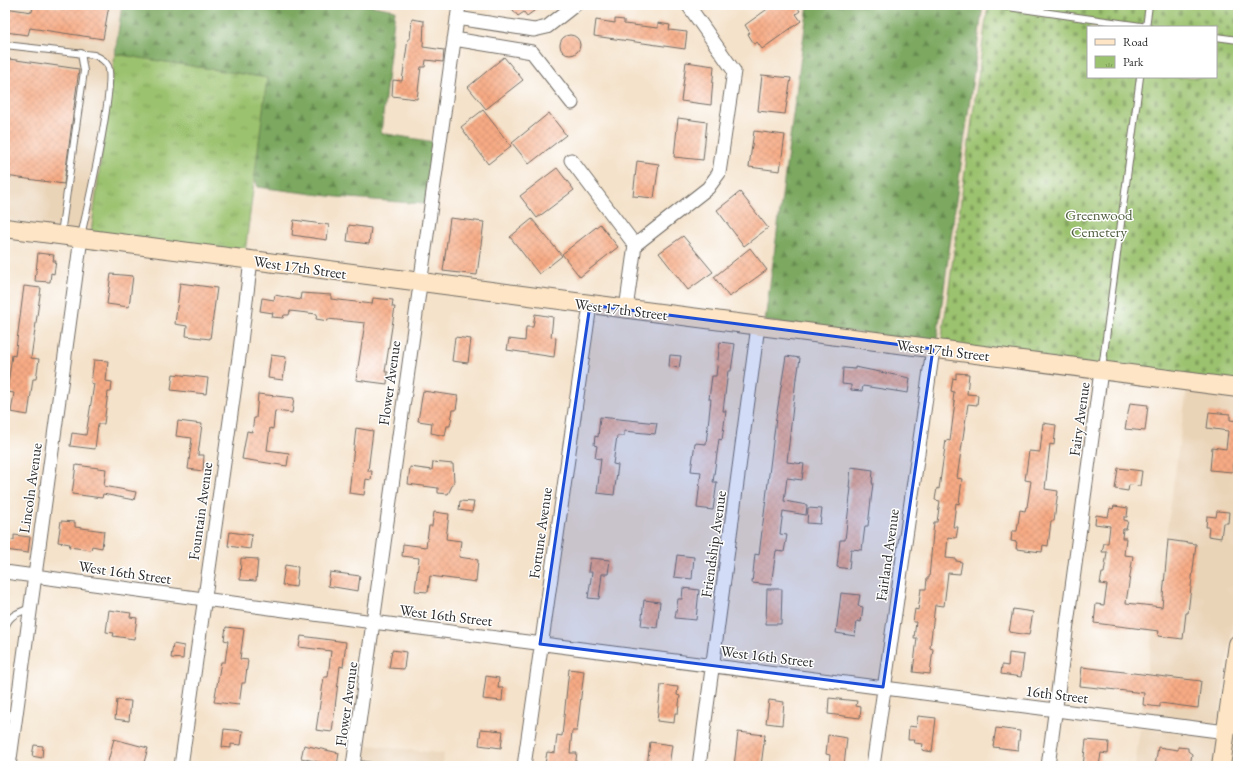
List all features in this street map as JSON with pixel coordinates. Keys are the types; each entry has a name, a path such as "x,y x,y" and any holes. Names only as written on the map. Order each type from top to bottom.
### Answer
{"main road":[{"name":"West 17th Street","path":"5,228 419,283 1238,388"},
{"path":"1221,766 1236,680 1238,644"}],"street":[{"path":"458,11 534,30 547,27 575,5"},
{"path":"626,309 635,245 708,188 719,173 734,71 688,5"},
{"name":"Flower Avenue","path":"353,765 458,11"},
{"path":"454,39 532,52 572,103"},
{"path":"571,160 635,245"},
{"name":"Lincoln Avenue","path":"9,766 10,716 30,608 81,238"},
{"name":"Fountain Avenue","path":"180,766 203,598 240,350 251,260"},
{"name":"Fortune Avenue","path":"524,766 540,644 590,305"},
{"name":"Friendship Avenue","path":"699,766 758,326"},
{"name":"Fairland Avenue","path":"873,766 883,688 933,349"},
{"name":"Fairy Avenue","path":"1048,766 1101,371"},
{"name":"West 16th Street","path":"5,572 373,622 883,688"},
{"name":"16th Street","path":"883,688 1226,732"}],"lane":[{"path":"1147,26 1149,5"},
{"path":"1001,6 1140,26"},
{"path":"1217,37 1238,40"},
{"path":"5,45 94,54 101,58 108,66 110,81 81,238"},
{"path":"61,235 84,71 81,53"},
{"name":"Fairy Avenue","path":"1101,371 1140,78"},
{"path":"5,628 8,619 13,614 30,608"},
{"path":"353,765 371,766"}],"highlighted area":[{"path":"590,305 933,349 883,687 540,644"}],"shaded area":[{"path":"5,5 122,5 91,233 5,221"},
{"path":"1187,388 1238,395 1238,588 1219,720 1212,724 1141,715"},
{"path":"1238,695 1238,766 1229,766"},
{"path":"1140,728 1213,738 1216,742 1213,766 1135,766"},
{"path":"362,744 444,754 442,766 359,766"}],"green space":[{"path":"122,5 368,5 395,10 381,133 434,142 425,204 337,197 258,187 254,177 267,78 115,54"},
{"path":"808,5 983,5 937,339 940,343 765,321"},
{"name":"Greenwood Cemetery","path":"988,5 1238,5 1238,383 941,345"},
{"path":"115,54 267,78 245,253 91,233"}],"building":[{"path":"33,5 62,7 62,5 109,5 103,39 30,28 28,35 5,32 5,8 32,12"},
{"path":"509,5 542,5 527,16 524,12 518,16"},
{"path":"773,5 796,5 800,11 796,14 801,21 762,49 757,42 754,44 745,25"},
{"path":"412,19 424,21 423,47 444,50 443,62 426,60 425,67 421,67 417,99 392,96 393,80 402,81 408,39 410,39"},
{"path":"615,19 624,20 624,24 658,28 658,23 670,25 669,30 687,32 685,49 594,36 596,20 615,23"},
{"path":"570,35 577,38 580,45 577,52 570,55 563,52 560,45 563,38"},
{"path":"504,57 523,80 486,109 468,87"},
{"path":"9,59 79,69 64,184 5,176 5,89"},
{"path":"686,62 714,66 711,105 681,101"},
{"path":"762,75 791,78 785,114 758,111"},
{"path":"483,110 511,146 488,164 461,127"},
{"path":"549,113 566,135 529,164 512,143"},
{"path":"678,118 707,122 703,160 674,157"},
{"path":"754,131 785,135 780,171 749,167"},
{"path":"637,161 659,164 654,198 633,196"},
{"path":"557,168 574,190 537,218 520,196"},
{"path":"740,192 768,228 744,246 717,210"},
{"path":"450,218 484,222 477,275 443,271"},
{"path":"532,219 562,256 539,274 510,237"},
{"path":"294,220 329,225 327,240 292,235"},
{"path":"600,224 618,247 580,277 562,254"},
{"path":"349,225 371,228 369,244 347,241"},
{"path":"683,236 713,272 688,290 659,253"},
{"path":"750,248 767,270 729,297 714,277"},
{"path":"38,253 54,255 53,261 56,261 54,274 51,273 50,282 35,281"},
{"path":"111,274 133,276 129,307 107,304"},
{"path":"180,283 217,288 210,339 186,336 187,326 175,324"},
{"path":"24,286 41,288 31,358 39,359 36,379 33,379 28,415 11,412 14,393 7,392 12,355 15,356"},
{"path":"301,293 331,295 331,299 372,304 373,298 393,300 392,307 395,307 385,372 388,372 387,384 356,380 365,323 328,319 328,321 316,319 317,314 290,311 289,315 284,315 283,318 272,317 273,313 260,311 262,298 274,300 275,295 300,300"},
{"path":"535,314 553,317 551,337 556,338 554,357 507,350 509,339 525,341 526,327 533,327"},
{"path":"455,337 471,339 468,363 452,361"},
{"path":"720,342 735,344 731,371 728,371 723,411 726,411 722,440 719,439 713,482 717,482 713,510 697,508 701,472 691,471 695,443 706,444 712,376 716,376"},
{"path":"271,355 286,357 283,380 268,378"},
{"path":"670,355 681,356 679,368 669,366"},
{"path":"786,356 800,358 796,378 787,462 804,464 802,480 787,478 784,501 807,505 806,515 783,511 780,534 787,535 784,552 776,551 771,585 752,583 755,554 759,555 776,418"},
{"path":"94,360 108,361 106,381 112,382 111,392 108,392 104,424 98,424 95,449 70,446 72,433 86,435 94,384 91,383"},
{"path":"855,367 910,378 908,393 863,386 862,391 851,390 851,385 842,384 843,368 855,369"},
{"path":"956,373 969,374 967,394 978,395 977,405 968,404 957,478 962,479 959,504 956,503 953,527 958,527 956,538 948,537 946,558 956,559 956,561 962,562 960,574 948,573 944,606 935,605 930,648 933,649 930,674 913,672 917,638 914,638 916,622 913,622 915,609 918,610 921,589 926,589 927,578 929,578 934,522 937,522 940,501 935,500 937,488 939,489 946,440 950,441 955,402 953,401 954,392 951,391 953,378 956,379"},
{"path":"173,374 208,378 206,394 171,390"},
{"path":"423,391 458,396 456,410 453,410 450,426 447,426 445,436 431,433 432,423 418,421"},
{"path":"258,394 294,398 292,413 275,411 273,429 270,428 267,450 289,453 287,466 242,459 247,431 252,432 254,418 256,418"},
{"path":"1130,403 1148,405 1145,431 1125,429"},
{"path":"1209,412 1230,414 1230,420 1238,421 1232,472 1210,470 1212,447 1226,449 1228,431 1207,428"},
{"path":"600,417 657,423 655,434 624,431 624,436 617,436 613,464 618,465 614,495 597,493 601,459 595,458 597,446 594,445 595,436 598,437"},
{"path":"178,421 202,424 198,455 204,455 203,471 188,469 192,438 176,436"},
{"path":"1043,423 1056,425 1054,445 1050,444 1045,489 1058,491 1054,521 1051,521 1048,546 1043,545 1042,552 1016,549 1017,542 1011,541 1012,531 1017,531 1020,510 1025,511 1027,507 1031,481 1025,480 1029,451 1040,452"},
{"path":"356,428 373,431 368,471 372,471 371,480 366,479 364,495 349,493"},
{"path":"433,462 453,464 454,482 448,494 438,493 438,488 408,484 410,467 432,470"},
{"path":"76,465 106,469 104,486 136,492 134,500 103,494 102,498 72,494"},
{"path":"851,467 873,470 873,483 868,526 865,526 862,550 851,549 849,569 837,567 840,540 845,540 851,488 849,488"},
{"path":"1118,468 1142,471 1140,486 1129,485 1128,491 1115,489"},
{"path":"460,501 474,502 472,512 459,510"},
{"path":"1114,506 1128,508 1127,517 1124,517 1124,520 1128,521 1126,529 1123,529 1122,538 1126,538 1124,555 1133,556 1126,603 1162,607 1168,540 1196,544 1188,613 1186,613 1183,639 1158,636 1159,631 1094,623 1096,604 1104,605 1107,585 1100,584 1102,573 1104,573 1107,552 1102,552 1104,543 1108,543 1110,526 1095,524 1096,515 1108,517 1110,508 1113,509"},
{"path":"808,508 822,509 820,524 807,523"},
{"path":"1217,511 1229,512 1228,523 1223,523 1221,538 1208,536 1209,527 1206,527 1207,516 1216,517"},
{"path":"434,512 449,514 446,539 461,541 459,557 478,560 476,582 430,576 428,592 415,591 419,558 402,556 403,544 426,547 429,526 432,526"},
{"path":"61,521 75,522 75,527 104,531 102,548 92,546 91,550 69,547 70,544 58,542"},
{"path":"230,532 252,535 250,549 228,546"},
{"path":"14,535 30,537 28,553 5,550 5,539 14,540"},
{"path":"677,555 694,557 692,579 674,577"},
{"path":"241,558 258,559 256,581 240,580"},
{"path":"590,558 610,560 608,574 602,574 599,599 588,598 592,572 588,572"},
{"path":"285,565 298,567 296,587 282,585"},
{"path":"330,572 360,576 358,591 328,586"},
{"path":"683,588 699,590 696,620 675,618 678,599 682,599"},
{"path":"767,589 782,589 781,624 766,624"},
{"path":"841,593 860,595 858,606 863,607 861,622 857,621 855,636 836,633"},
{"path":"644,600 660,602 657,628 641,626"},
{"path":"1013,609 1033,612 1029,635 1009,632"},
{"path":"109,610 131,613 130,617 137,618 134,639 113,636 114,633 106,632"},
{"path":"226,627 244,629 240,659 248,660 245,683 242,683 239,705 214,702 221,662 225,662 228,641 224,640"},
{"path":"301,636 346,642 343,667 340,666 332,732 316,730 324,677 328,677 331,651 299,647"},
{"path":"173,644 184,646 183,659 171,658"},
{"path":"392,650 406,652 404,669 389,668"},
{"path":"1009,653 1024,655 1021,677 1001,674 1002,665 1008,666"},
{"path":"1082,667 1201,681 1198,708 1160,703 1160,707 1143,705 1144,693 1080,686"},
{"path":"569,669 584,671 577,731 572,731 570,753 577,753 575,766 545,764 547,752 555,753 557,735 562,736"},
{"path":"486,676 499,678 498,688 503,688 502,701 483,699"},
{"path":"661,685 678,687 677,695 680,696 678,713 675,713 674,723 657,721"},
{"path":"829,698 857,701 856,706 861,707 860,718 828,714"},
{"path":"117,700 131,701 129,721 115,719"},
{"path":"769,700 784,702 782,725 766,723"},
{"path":"918,716 936,718 932,752 922,750 923,744 914,743 915,740 908,740 909,726 916,727"},
{"path":"996,728 1020,731 1018,750 993,747"},
{"path":"224,729 243,731 241,745 231,744 231,748 222,747"},
{"path":"481,729 503,731 501,748 479,745"},
{"path":"738,732 765,735 761,766 734,766"},
{"path":"828,735 847,738 844,766 829,765 830,755 826,754"},
{"path":"114,739 148,748 143,766 134,766 120,762 119,766 107,765"},
{"path":"1086,740 1109,742 1108,754 1101,753 1099,766 1083,766"},
{"path":"650,742 672,745 669,766 647,766"},
{"path":"34,745 43,746 42,758 32,756"},
{"path":"304,745 339,753 337,766 301,758"},
{"path":"1158,747 1178,750 1178,747 1188,748 1188,751 1192,754 1190,766 1155,766"}]}
